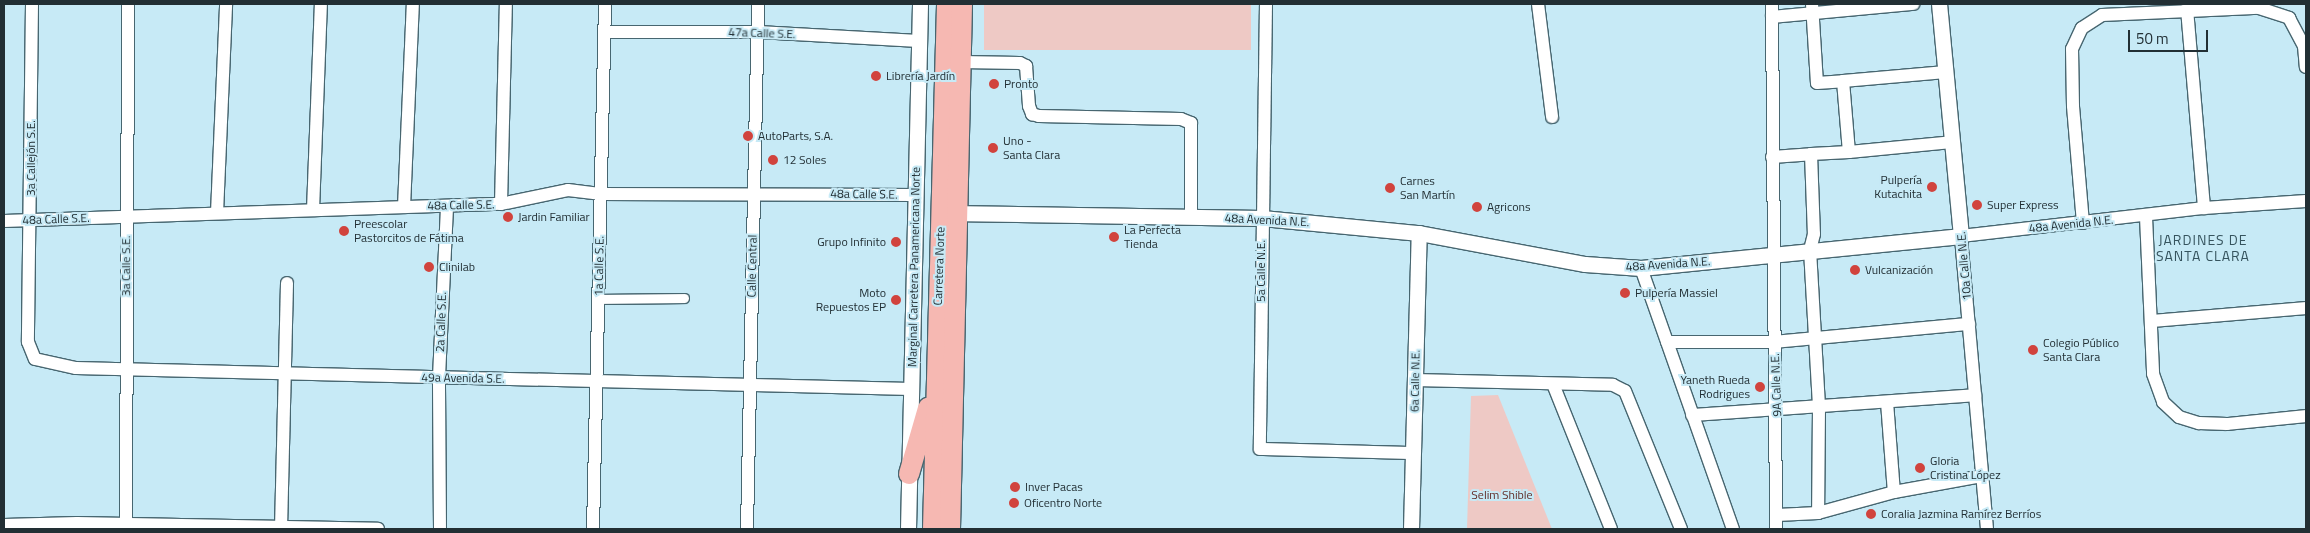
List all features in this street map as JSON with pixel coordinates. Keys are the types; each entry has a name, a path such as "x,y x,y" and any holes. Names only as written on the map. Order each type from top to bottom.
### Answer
{"highway":[{"name":"Carretera Norte","path":"947,4 950,529"},
{"name":"Carretera Norte","path":"933,529 936,382 961,62 962,4"},
{"path":"909,474 936,382"}],"street":[{"name":"3a Callejón S.E.","path":"28,342 32,4"},
{"name":"3a Calle S.E.","path":"126,527 128,4"},
{"path":"217,213 226,4"},
{"path":"313,210 321,4"},
{"path":"404,207 413,4"},
{"path":"500,204 506,4"},
{"name":"1a Calle S.E.","path":"592,529 605,4"},
{"name":"Calle Central","path":"747,529 758,4"},
{"name":"Marginal Carretera Panamericana Norte","path":"908,529 920,4"},
{"name":"5a Calle N.E.","path":"1266,4 1260,449 1413,453"},
{"path":"1538,4 1552,117"},
{"path":"1772,4 1773,254"},
{"path":"1772,17 1812,8 1913,4"},
{"name":"10a Calle N.E.","path":"1940,4 1987,529"},
{"path":"1812,8 1818,83 1946,72"},
{"path":"2083,223 2073,106 2072,49 2082,28 2102,15 2187,9 2259,8 2288,18 2304,46 2306,67"},
{"path":"2187,9 2204,208"},
{"name":"47a Calle S.E.","path":"605,32 758,32 920,41"},
{"path":"961,62 1020,63 1026,66 1029,106 1032,114 1039,116 1180,119 1191,123 1191,217"},
{"path":"1843,81 1848,152"},
{"path":"1772,156 1848,152 1952,142"},
{"path":"1811,154 1814,234 1810,250 1818,408 1818,512"},
{"name":"48a Calle S.E.","path":"4,221 500,204 568,190 600,194 916,195"},
{"name":"48a Avenida N.E.","path":"949,213 1262,218 1419,233 1585,264 1641,268 2146,217 2204,208 2306,201"},
{"name":"2a Calle S.E.","path":"440,529 439,378 446,206"},
{"path":"2146,217 2154,374 2163,402 2179,417 2199,423 2227,424 2306,416"},
{"name":"6a Calle N.E.","path":"1411,529 1419,233"},
{"name":"9A Calle N.E.","path":"1773,254 1778,515"},
{"path":"1641,268 1733,529"},
{"path":"281,528 287,283"},
{"path":"598,299 684,298"},
{"path":"2152,321 2306,308"},
{"path":"1667,342 1774,342 1969,324"},
{"name":"49a Avenida S.E.","path":"28,342 34,359 49,365 76,368 127,367 439,378 597,380 750,386 911,389"},
{"path":"1415,380 1613,385 1625,391 1681,529"},
{"path":"1552,384 1611,529"},
{"path":"1692,415 1777,408 1818,408 1975,395"},
{"path":"1888,402 1894,492"},
{"path":"1776,529 1778,515 1818,512 1894,492 1982,476"},
{"path":"4,525 378,529"}],"green space":[{"path":"984,4 1251,4 1251,50 984,50"},
{"name":"Selim Shible","path":"1498,395 1552,529 1467,529 1471,396"}],"place":[{"name":"Librería Jardín","path":"876,76"},
{"name":"Pronto","path":"994,84"},
{"name":"AutoParts, S.A.","path":"748,136"},
{"name":"Uno - Santa Clara","path":"993,148"},
{"name":"12 Soles","path":"773,160"},
{"name":"Pulpería Kutachita","path":"1932,187"},
{"name":"Carnes San Martín","path":"1390,188"},
{"name":"Super Express","path":"1977,205"},
{"name":"Agricons","path":"1477,207"},
{"name":"Jardin Familiar","path":"508,217"},
{"name":"Preescolar Pastorcitos de Fátima","path":"344,231"},
{"name":"La Perfecta Tienda","path":"1114,237"},
{"name":"Grupo Infinito","path":"896,242"},
{"name":"Clinilab","path":"429,267"},
{"name":"Vulcanización","path":"1855,270"},
{"name":"Pulpería Massiel","path":"1625,293"},
{"name":"Moto Repuestos EP","path":"896,300"},
{"name":"Colegio Público Santa Clara","path":"2033,350"},
{"name":"Yaneth Rueda Rodrigues","path":"1760,387"},
{"name":"Gloria Cristina López","path":"1920,468"},
{"name":"Inver Pacas","path":"1015,487"},
{"name":"Oficentro Norte","path":"1014,503"},
{"name":"Coralia Jazmina Ramírez Berríos","path":"1871,514"}],"district":[{"name":"JARDINES DE SANTA CLARA","path":"2203,248"}]}
